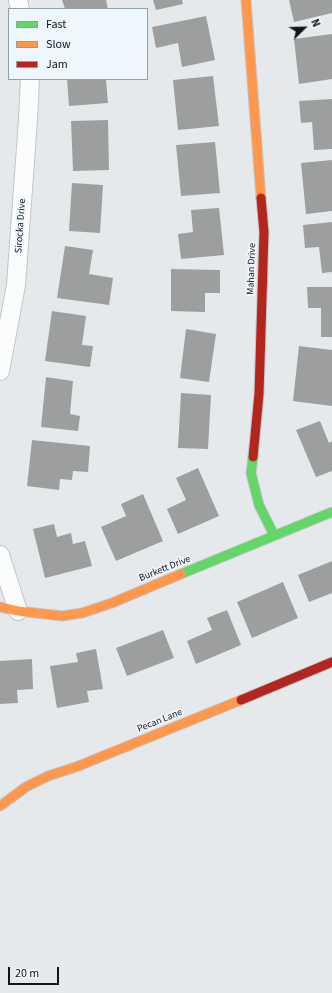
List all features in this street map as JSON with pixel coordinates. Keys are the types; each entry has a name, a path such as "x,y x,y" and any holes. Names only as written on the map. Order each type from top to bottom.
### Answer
{"street":[{"name":"Mahan Drive","path":"246,0 264,232 259,394 252,473 259,505 274,535"},
{"name":"Sirocka Drive","path":"0,371 16,285 30,80"},
{"name":"Burkett Drive","path":"0,607 18,611 62,616 82,613 112,603 332,512"},
{"path":"0,555 18,611"},
{"name":"Pecan Lane","path":"0,806 26,787 48,776 76,767 124,748 332,662"}],"building":[{"path":"62,0 106,0 108,8 65,8"},
{"path":"153,0 182,0 183,4 156,10"},
{"path":"289,0 332,0 332,13 294,22"},
{"path":"206,16 215,60 182,67 178,43 156,48 152,27"},
{"path":"332,34 332,79 299,84 294,39"},
{"path":"213,76 219,126 178,130 173,80"},
{"path":"67,80 106,80 108,103 69,106"},
{"path":"332,99 332,149 314,150 312,122 301,123 299,101"},
{"path":"108,120 109,170 73,171 71,121"},
{"path":"215,142 220,193 181,196 176,145"},
{"path":"332,160 332,211 306,214 301,163"},
{"path":"72,183 103,185 100,233 69,231"},
{"path":"219,208 224,255 181,259 178,234 193,232 191,210"},
{"path":"332,222 332,272 322,273 319,247 305,248 303,225"},
{"path":"65,246 93,250 89,274 113,278 109,305 57,298"},
{"path":"171,269 220,270 220,293 205,293 205,312 171,311"},
{"path":"307,287 332,287 332,337 321,337 321,308 308,308"},
{"path":"52,311 86,316 82,345 93,346 90,367 45,361"},
{"path":"186,329 216,334 209,382 180,378"},
{"path":"299,346 332,350 332,406 293,401"},
{"path":"46,377 73,381 70,414 80,416 78,431 41,427"},
{"path":"181,393 211,395 208,449 178,448"},
{"path":"320,421 329,443 332,441 332,471 316,477 296,430"},
{"path":"32,440 90,446 88,472 73,471 72,480 60,479 59,490 27,486"},
{"path":"198,468 219,516 178,534 167,509 186,500 176,478"},
{"path":"143,494 163,541 116,561 101,527 126,516 121,504"},
{"path":"54,524 57,537 71,533 73,544 85,541 92,566 45,578 33,529"},
{"path":"332,561 332,593 309,602 298,575"},
{"path":"283,582 298,618 252,638 237,602"},
{"path":"227,610 241,645 196,664 187,641 212,630 207,618"},
{"path":"163,630 174,658 127,676 116,648"},
{"path":"96,649 103,689 87,691 89,702 57,708 50,666 78,662 76,653"},
{"path":"32,659 33,689 17,690 18,703 0,704 0,661"}],"traffic: fast":[{"path":"253,457 251,473 259,505 274,535"},
{"path":"181,574 332,512"}],"traffic: slow":[{"path":"246,0 261,198"},
{"path":"0,607 18,611 62,616 82,613 112,603 181,574"},
{"path":"0,806 26,787 48,776 76,767 241,700"}],"traffic: jam":[{"path":"253,457 259,394 264,232 261,198"},
{"path":"241,700 332,662"}]}
